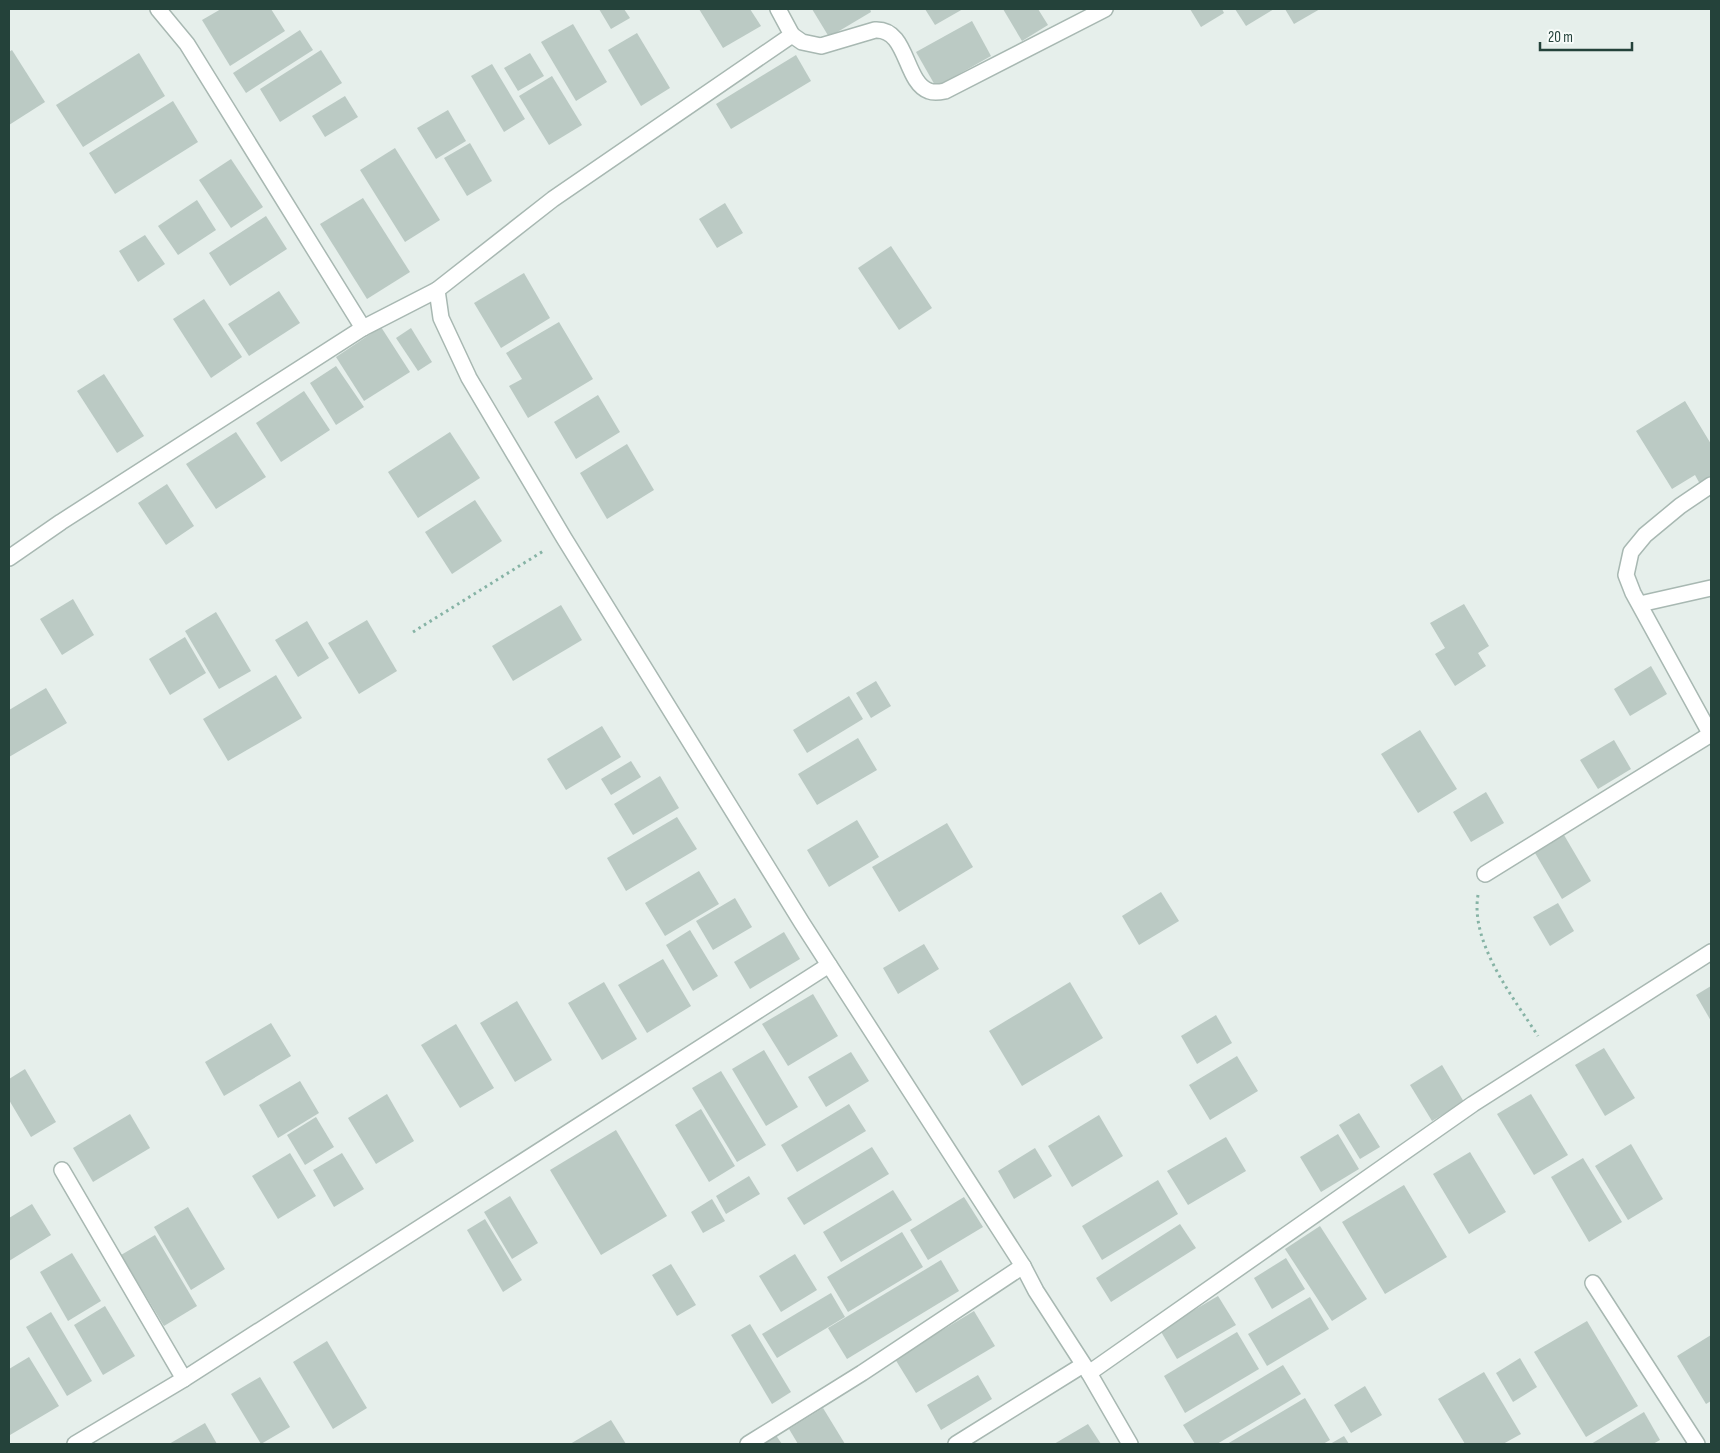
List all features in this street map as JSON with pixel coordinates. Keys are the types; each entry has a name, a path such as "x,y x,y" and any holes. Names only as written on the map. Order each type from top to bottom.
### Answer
{"street":[{"path":"158,9 187,44 363,328"},
{"path":"778,9 792,35 802,42 820,46 876,30 884,30 892,35 919,84 929,91 937,92 945,91 1105,9"},
{"path":"9,558 61,522 363,328 438,290 553,199 792,35"},
{"path":"438,290 441,318 469,378 564,538 829,965 1023,1266 1130,1444"},
{"path":"1485,874 1711,735 1633,594 1626,575 1631,552 1645,535 1680,506 1711,485"},
{"path":"1640,604 1711,588"},
{"path":"956,1444 1086,1369 1465,1110 1711,952"},
{"path":"75,1444 184,1379 829,965"},
{"path":"62,1170 184,1379"},
{"path":"748,1444 862,1373 1023,1266"},
{"path":"1593,1283 1697,1444"}],"path":[{"path":"413,632 564,538"},
{"path":"1485,874 1476,908 1485,944 1496,969 1550,1055"}],"building":[{"path":"221,9 271,9 285,31 230,66 202,20"},
{"path":"599,9 624,9 630,18 611,29"},
{"path":"699,9 750,9 761,26 723,48"},
{"path":"812,9 870,9 871,12 829,37"},
{"path":"925,9 963,9 935,25"},
{"path":"1003,9 1038,9 1048,25 1022,41"},
{"path":"1190,9 1222,9 1224,13 1201,27"},
{"path":"1235,9 1274,9 1246,26"},
{"path":"1285,9 1320,9 1294,24"},
{"path":"972,21 991,56 936,87 916,52"},
{"path":"573,24 607,82 576,101 541,42"},
{"path":"300,30 313,50 246,93 233,73"},
{"path":"637,33 670,88 641,106 608,50"},
{"path":"12,50 45,102 9,125 9,52"},
{"path":"321,50 342,83 280,122 260,89"},
{"path":"139,53 165,96 83,147 56,105"},
{"path":"530,53 544,76 518,91 504,68"},
{"path":"796,55 811,81 731,129 716,104"},
{"path":"492,64 525,119 504,132 471,76"},
{"path":"552,76 582,125 549,145 519,96"},
{"path":"345,96 358,117 325,137 312,116"},
{"path":"173,101 198,142 115,194 89,153"},
{"path":"448,110 466,141 436,159 417,128"},
{"path":"470,143 492,181 467,196 444,158"},
{"path":"395,148 440,220 405,242 360,170"},
{"path":"231,159 263,207 231,228 199,180"},
{"path":"363,198 410,272 367,299 320,224"},
{"path":"197,200 216,230 178,255 158,226"},
{"path":"725,203 743,233 717,248 699,219"},
{"path":"266,216 287,249 230,286 209,253"},
{"path":"145,235 165,264 138,282 119,251"},
{"path":"891,246 932,308 899,330 858,268"},
{"path":"524,273 550,318 501,348 474,303"},
{"path":"279,291 300,323 249,356 228,324"},
{"path":"204,299 242,357 211,378 173,319"},
{"path":"559,322 593,379 528,418 509,386 522,379 506,353"},
{"path":"381,327 410,372 364,401 336,357"},
{"path":"411,328 432,362 418,371 396,338"},
{"path":"336,366 364,407 336,425 310,383"},
{"path":"104,374 144,436 117,453 77,391"},
{"path":"304,391 330,430 281,462 256,423"},
{"path":"598,395 620,432 576,459 554,422"},
{"path":"1685,401 1711,444 1711,477 1700,484 1695,475 1672,489 1636,431"},
{"path":"236,432 266,477 216,509 186,464"},
{"path":"450,432 480,478 418,518 388,472"},
{"path":"627,444 654,490 607,519 580,473"},
{"path":"167,484 194,526 166,545 138,503"},
{"path":"475,500 502,541 452,574 425,532"},
{"path":"73,599 94,635 62,655 40,619"},
{"path":"1464,604 1489,646 1478,653 1486,666 1455,686 1435,654 1445,648 1430,623"},
{"path":"561,605 582,640 513,681 492,646"},
{"path":"216,612 251,671 219,689 185,631"},
{"path":"367,620 397,671 359,694 328,643"},
{"path":"307,621 329,658 298,677 275,640"},
{"path":"185,637 206,673 170,695 149,659"},
{"path":"1651,666 1667,694 1630,716 1614,689"},
{"path":"276,675 302,718 228,761 203,719"},
{"path":"876,681 891,706 871,718 856,693"},
{"path":"46,688 67,723 9,757 9,710"},
{"path":"849,696 863,719 807,753 793,730"},
{"path":"602,726 621,757 566,790 547,759"},
{"path":"1420,730 1457,789 1418,813 1381,754"},
{"path":"858,738 877,770 817,805 798,774"},
{"path":"1614,740 1631,769 1598,789 1580,760"},
{"path":"631,761 641,777 611,795 601,779"},
{"path":"660,776 679,808 633,835 614,804"},
{"path":"1486,792 1504,823 1471,842 1453,812"},
{"path":"677,817 697,849 626,891 607,858"},
{"path":"857,820 879,857 829,887 807,850"},
{"path":"947,823 973,867 899,912 872,867"},
{"path":"1564,835 1591,881 1562,899 1535,853"},
{"path":"699,871 719,904 665,936 645,903"},
{"path":"1161,892 1179,921 1139,945 1122,916"},
{"path":"735,898 752,927 713,950 696,921"},
{"path":"1558,903 1574,931 1550,946 1533,917"},
{"path":"690,930 718,976 693,991 666,945"},
{"path":"784,932 800,959 750,989 734,962"},
{"path":"924,944 939,969 898,994 883,968"},
{"path":"663,959 691,1006 647,1033 618,985"},
{"path":"604,982 637,1039 602,1060 568,1003"},
{"path":"1070,982 1103,1038 1022,1086 989,1031"},
{"path":"1711,986 1711,1021 1696,995"},
{"path":"813,994 838,1036 788,1066 762,1024"},
{"path":"517,1001 552,1060 515,1082 480,1023"},
{"path":"1216,1015 1232,1043 1197,1064 1181,1036"},
{"path":"271,1023 291,1056 224,1096 205,1062"},
{"path":"456,1024 494,1088 460,1108 421,1045"},
{"path":"1604,1048 1635,1098 1605,1116 1575,1065"},
{"path":"764,1050 798,1107 766,1126 732,1069"},
{"path":"851,1052 869,1081 826,1107 808,1077"},
{"path":"1237,1056 1258,1091 1210,1120 1189,1085"},
{"path":"1442,1065 1464,1102 1432,1121 1410,1085"},
{"path":"25,1069 56,1122 31,1137 9,1100 9,1079"},
{"path":"721,1071 766,1145 737,1162 692,1088"},
{"path":"300,1081 319,1113 278,1138 259,1105"},
{"path":"387,1094 414,1141 376,1164 348,1118"},
{"path":"1531,1094 1568,1155 1534,1175 1497,1114"},
{"path":"849,1104 866,1131 797,1172 781,1145"},
{"path":"701,1109 735,1166 709,1182 675,1125"},
{"path":"1359,1113 1380,1147 1360,1159 1339,1125"},
{"path":"130,1114 150,1148 93,1182 73,1148"},
{"path":"1099,1115 1123,1156 1072,1187 1048,1146"},
{"path":"316,1117 334,1147 305,1165 287,1135"},
{"path":"616,1130 667,1216 601,1255 550,1170"},
{"path":"1338,1134 1359,1169 1321,1192 1300,1157"},
{"path":"1226,1137 1246,1171 1188,1205 1167,1171"},
{"path":"1631,1144 1663,1199 1628,1220 1595,1166"},
{"path":"872,1147 889,1174 804,1225 787,1198"},
{"path":"1035,1148 1052,1176 1014,1199 998,1171"},
{"path":"1470,1152 1506,1212 1469,1234 1433,1174"},
{"path":"290,1153 316,1196 278,1219 252,1176"},
{"path":"342,1153 364,1189 334,1207 313,1170"},
{"path":"1583,1158 1622,1222 1589,1242 1551,1177"},
{"path":"749,1176 760,1194 726,1214 716,1196"},
{"path":"1158,1180 1178,1214 1102,1260 1082,1226"},
{"path":"1404,1185 1447,1257 1385,1294 1342,1222"},
{"path":"893,1190 912,1220 841,1262 823,1232"},
{"path":"510,1196 538,1243 512,1259 484,1212"},
{"path":"964,1197 983,1227 928,1260 910,1230"},
{"path":"712,1199 725,1221 703,1233 691,1212"},
{"path":"32,1204 51,1235 9,1261 9,1218"},
{"path":"188,1207 225,1269 191,1290 154,1227"},
{"path":"485,1219 522,1280 503,1292 467,1230"},
{"path":"1180,1224 1196,1248 1111,1302 1096,1278"},
{"path":"1320,1226 1367,1299 1332,1321 1285,1249"},
{"path":"902,1232 923,1267 848,1312 827,1277"},
{"path":"155,1235 197,1306 164,1326 121,1255"},
{"path":"72,1253 101,1301 68,1321 40,1272"},
{"path":"795,1254 817,1290 781,1312 759,1276"},
{"path":"1286,1258 1305,1289 1272,1309 1254,1278"},
{"path":"941,1260 959,1291 847,1359 828,1328"},
{"path":"671,1264 696,1305 677,1316 652,1275"},
{"path":"831,1293 845,1317 777,1358 762,1334"},
{"path":"1218,1296 1236,1325 1177,1359 1160,1330"},
{"path":"1310,1297 1329,1329 1267,1366 1248,1334"},
{"path":"105,1306 135,1356 103,1375 74,1325"},
{"path":"974,1311 995,1346 916,1393 895,1359"},
{"path":"51,1312 92,1381 67,1396 26,1327"},
{"path":"1587,1321 1638,1406 1586,1437 1534,1352"},
{"path":"750,1324 791,1392 772,1404 731,1335"},
{"path":"1237,1332 1259,1369 1185,1413 1164,1376"},
{"path":"1711,1335 1711,1401 1706,1404 1677,1356"},
{"path":"327,1341 367,1408 333,1429 293,1362"},
{"path":"29,1357 59,1406 10,1435 9,1369"},
{"path":"1520,1358 1537,1387 1513,1402 1496,1373"},
{"path":"1283,1365 1301,1394 1217,1444 1195,1444 1183,1425"},
{"path":"1484,1372 1521,1434 1503,1444 1465,1444 1438,1399"},
{"path":"978,1375 992,1399 941,1430 927,1405"},
{"path":"260,1377 290,1427 261,1444 231,1394"},
{"path":"1365,1386 1382,1415 1351,1433 1334,1405"},
{"path":"1305,1398 1330,1440 1323,1444 1227,1444"},
{"path":"823,1408 845,1444 798,1444 789,1429"},
{"path":"1644,1412 1660,1440 1653,1444 1591,1444"},
{"path":"611,1420 626,1444 570,1444"},
{"path":"205,1423 217,1444 169,1444"},
{"path":"1088,1424 1101,1444 1054,1444"},
{"path":"775,1434 782,1444 758,1444"},
{"path":"1344,1436 1349,1444 1330,1444"}]}
